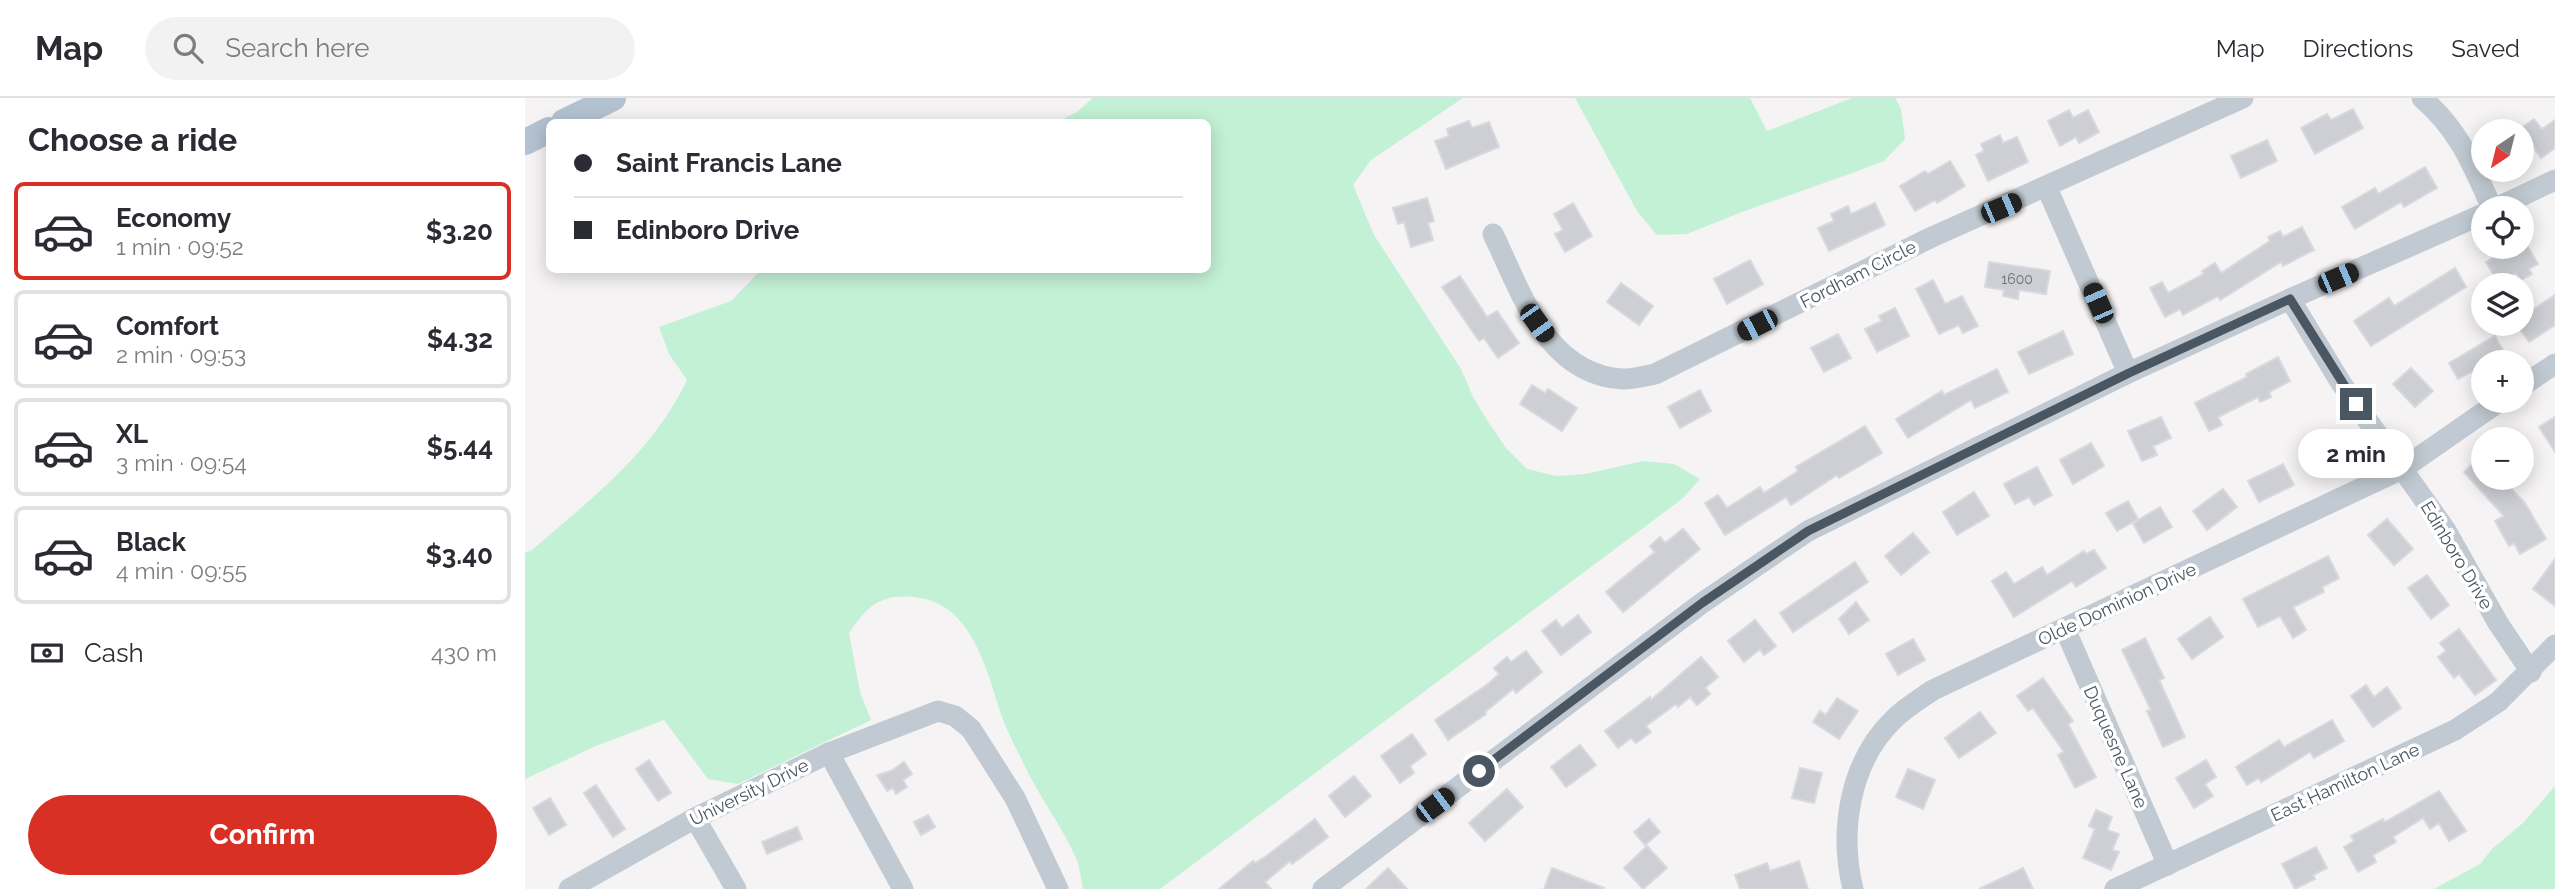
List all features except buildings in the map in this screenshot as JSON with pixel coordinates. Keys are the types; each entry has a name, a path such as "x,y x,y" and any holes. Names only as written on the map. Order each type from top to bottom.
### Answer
{"main road":[{"path":"570,119 613,98"},
{"path":"525,142 546,132"}],"street":[{"name":"Fordham Circle","path":"1493,234 1537,323 1570,361 1593,373 1624,379 1655,374 1932,237 2047,188 2243,98"},
{"path":"2422,98 2437,111 2461,141 2488,196"},
{"path":"2520,196 2555,180"},
{"path":"2047,188 2129,373"},
{"path":"1323,889 1702,603 1808,531 2129,373 2471,219"},
{"name":"Edinboro Drive","path":"2290,299 2341,383 2445,529 2498,623 2531,672"},
{"path":"2534,378 2555,364"},
{"name":"Olde Dominion Drive","path":"1853,889 1848,869 1846,838 1851,797 1870,751 1893,719 1933,690 2402,469 2483,413"},
{"name":"Duquesne Lane","path":"2064,629 2168,865"},
{"name":"East Hamilton Lane","path":"2115,889 2455,730 2498,702 2531,672 2555,645"},
{"name":"University Drive","path":"576,886 695,818 829,753 938,711 955,716 971,729 1015,798 1058,889"},
{"path":"829,753 903,889"},
{"path":"695,818 736,889"}],"green space":[{"path":"1093,98 1463,98 1371,160 1353,185 1374,235 1461,369 1473,397 1489,423 1506,448 1527,469 1556,476 1586,474 1643,461 1674,464 1700,479 1682,499 1160,889 1083,889 1076,858 1010,737 984,663 965,626 951,612 934,602 913,597 891,598 875,604 849,633 860,692 871,720 738,784 708,779 664,720 596,746 525,779 525,553 532,550 619,473 657,430 673,406 687,380 669,354 659,327 731,301 758,273 1211,273 1211,119 1063,119 1077,112"},
{"path":"1575,98 1750,98 1767,131 1852,98 1895,98 1901,109 1905,139 1884,161 1687,234 1657,235 1637,211"},
{"path":"2555,786 2555,889 2434,889 2480,864 2493,848 2523,823"}],"route":[{"path":"1479,771 1702,603 1808,531 2129,373 2290,299 2356,404"}]}
